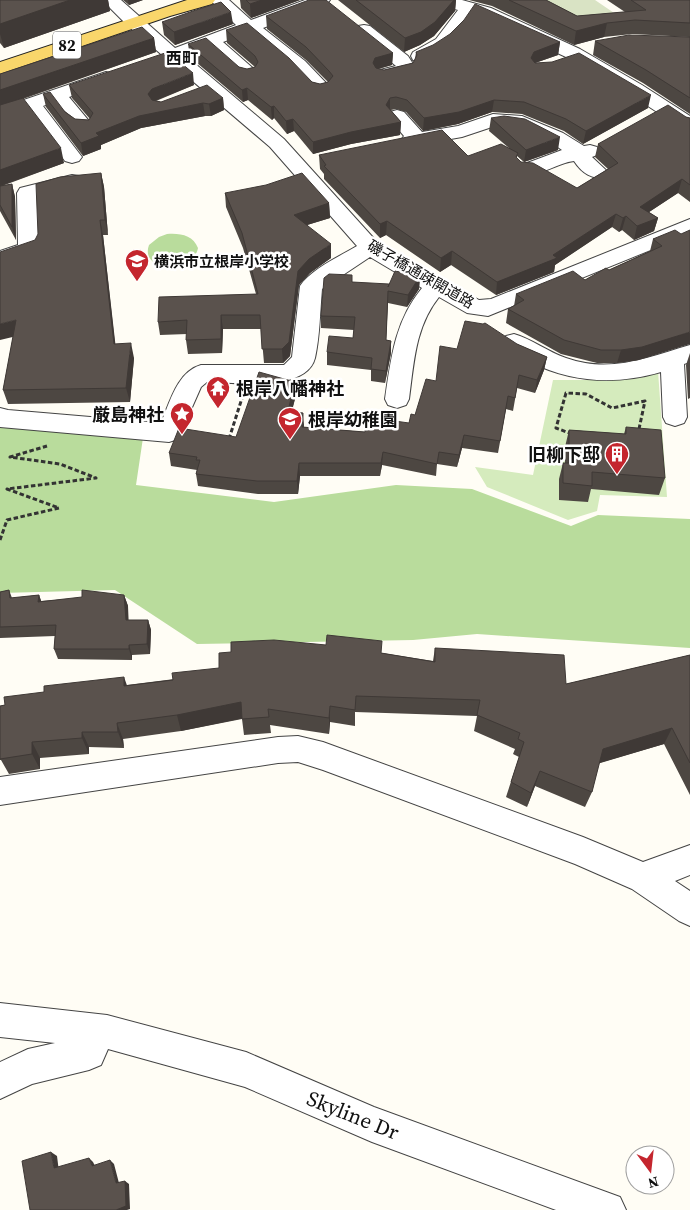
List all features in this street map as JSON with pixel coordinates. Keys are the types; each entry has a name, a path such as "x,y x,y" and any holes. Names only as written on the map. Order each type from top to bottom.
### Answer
{"main road":[{"name":"82","path":"0,68 134,22 206,0"}],"street":[{"name":"磯子橋通疎開道路","path":"110,0 134,22 162,58 202,91 277,143 370,248 475,308 494,306 690,226"},
{"path":"219,0 298,65 321,89"},
{"path":"443,0 485,12 576,55 657,114 690,125"},
{"path":"162,58 326,2"},
{"path":"401,60 422,56 439,46 460,22 469,7"},
{"path":"348,18 401,60 406,68 384,75"},
{"path":"211,41 248,74"},
{"path":"555,64 596,46"},
{"path":"0,114 126,70"},
{"path":"57,94 84,127"},
{"path":"31,103 72,157"},
{"path":"397,116 417,139"},
{"path":"389,145 462,131 493,120 522,122 556,137 580,154 585,162 599,173"},
{"path":"526,170 562,156 585,153 606,142"},
{"path":"297,167 318,161"},
{"path":"0,259 29,249 27,193 85,178"},
{"path":"0,417 4,419 169,433 191,382 201,373 281,374 292,371 303,358 307,291 339,266 370,248"},
{"path":"397,399 405,346 412,322 422,303 436,286"},
{"path":"475,308 479,319 528,351 562,367 588,373 613,374 641,370 681,356 675,417"},
{"path":"0,791 278,750 298,749 324,756 574,848 643,878 690,910"},
{"path":"643,878 690,860"},
{"name":"Skyline Dr","path":"0,1020 117,1034 246,1070 372,1124 607,1210"},
{"path":"0,1081 28,1067 89,1054 97,1031"}],"path":[{"path":"577,436 556,428 566,393 586,394 612,408 645,402 639,429 644,434"},
{"path":"227,444 236,413"},
{"path":"0,540 7,520 59,508 7,489 96,478 60,464 10,457 54,443"}],"green space":[{"path":"524,0 595,0 617,15 580,28"},
{"path":"167,234 177,234 193,240 198,248 194,257 187,263 168,267 152,261 148,254 149,245 159,237"},
{"path":"658,371 667,497 600,495 597,511 568,520 487,487 475,467 533,475 553,380 607,380"},
{"path":"0,421 144,431 136,485 274,502 396,485 472,489 571,526 598,515 690,519 690,648 477,634 413,640 197,644 115,590 0,593"}],"building":[{"path":"0,0 70,0 0,24"},
{"path":"246,0 262,0 250,4"},
{"path":"309,0 326,0 393,53 375,58 373,63 376,68 384,70 413,63 417,55 416,52 433,45 450,34 464,20 475,4 560,42 534,52 531,58 535,63 552,62 579,53 651,95 586,131 566,119 524,102 494,100 459,112 424,118 407,100 396,97 390,98 386,105 401,122 313,142 293,119 286,121 274,106 271,107 247,88 242,90 188,44 206,38 239,67 247,69 255,67 258,62 255,56 226,30 247,23 289,58 312,82 320,84 328,82 333,76 329,71 306,47 266,16"},
{"path":"356,0 454,0 435,22 421,32 405,38"},
{"path":"509,0 546,0 577,16 646,10 631,0 690,0 690,23 635,20 607,23 576,31"},
{"path":"221,2 231,12 174,32 162,22 193,11"},
{"path":"142,27 154,38 0,90 0,74"},
{"path":"629,35 690,37 690,98 595,41"},
{"path":"168,52 193,73 152,89 148,94 152,100 161,102 207,85 223,98 209,104 203,103 139,116 96,133 99,136 81,143 43,94 50,92 65,112 75,119 89,120 93,113 69,85"},
{"path":"23,98 61,148 0,170 0,105"},
{"path":"668,105 690,118 690,185 682,179 640,207 658,218 637,226 626,216 623,218 616,214 553,255 557,258 497,282 452,251 441,258 387,221 380,224 324,166 326,165 319,155 442,130 468,156 501,144 518,153 516,157 521,162 533,163 577,188 618,163 598,144"},
{"path":"504,116 525,119 560,137 526,150 491,118"},
{"path":"101,173 105,220 100,220 114,344 131,343 126,388 3,390 16,320 0,324 0,252 35,240 38,234 36,184 60,177"},
{"path":"302,173 329,203 294,215 331,244 309,259 298,271 289,342 282,349 262,349 260,315 221,315 221,339 186,340 187,320 158,322 159,297 258,294 242,233 225,193 266,185"},
{"path":"12,184 12,227 0,205 0,186"},
{"path":"675,230 681,234 690,230 690,332 642,347 601,350 564,340 508,309 524,300 516,294 573,271 585,280 606,268 609,270 662,246 653,239"},
{"path":"395,271 420,276 408,295 388,291 386,340 391,341 386,371 371,369 372,358 327,352 329,336 353,338 355,317 321,316 324,278 329,274 352,275 352,282 389,284 388,287"},
{"path":"465,321 485,323 517,344 547,357 537,380 519,375 515,398 508,396 500,441 464,435 459,455 439,452 437,464 383,452 381,463 299,463 297,481 257,481 196,474 200,460 196,460 197,457 169,453 179,428 236,437 259,372 295,382 288,411 303,413 302,427 365,432 366,417 409,423 411,414 415,415 426,379 436,381 440,346 457,349"},
{"path":"626,427 661,430 665,478 592,472 592,486 563,483 563,463 569,463 569,430 626,434"},
{"path":"9,590 10,598 39,595 38,602 82,597 82,590 124,595 126,620 148,620 147,644 129,645 129,649 54,649 56,625 0,627 0,592"},
{"path":"327,635 382,641 381,653 435,662 435,648 564,655 566,684 690,655 690,763 672,728 603,749 592,792 540,771 531,793 511,782 524,742 518,739 520,733 477,715 480,700 356,696 355,710 330,706 329,718 268,709 269,717 242,719 241,702 177,715 117,723 118,732 82,732 82,738 32,742 32,754 0,759 0,706 5,705 4,697 44,692 44,686 124,677 124,686 173,680 172,673 219,668 219,653 231,652 231,642 274,640 326,645"},
{"path":"51,1152 54,1168 89,1158 92,1166 110,1160 116,1183 125,1181 126,1206 116,1210 30,1210 22,1161"}],"place":[{"name":"横浜市立根岸小学校","path":"137,282"},
{"name":"根岸八幡神社","path":"218,409"},
{"name":"厳島神社","path":"182,435"},
{"name":"根岸幼稚園","path":"290,440"},
{"name":"旧柳下邸","path":"617,475"}],"district":[{"name":"西町","path":"182,58"}]}
